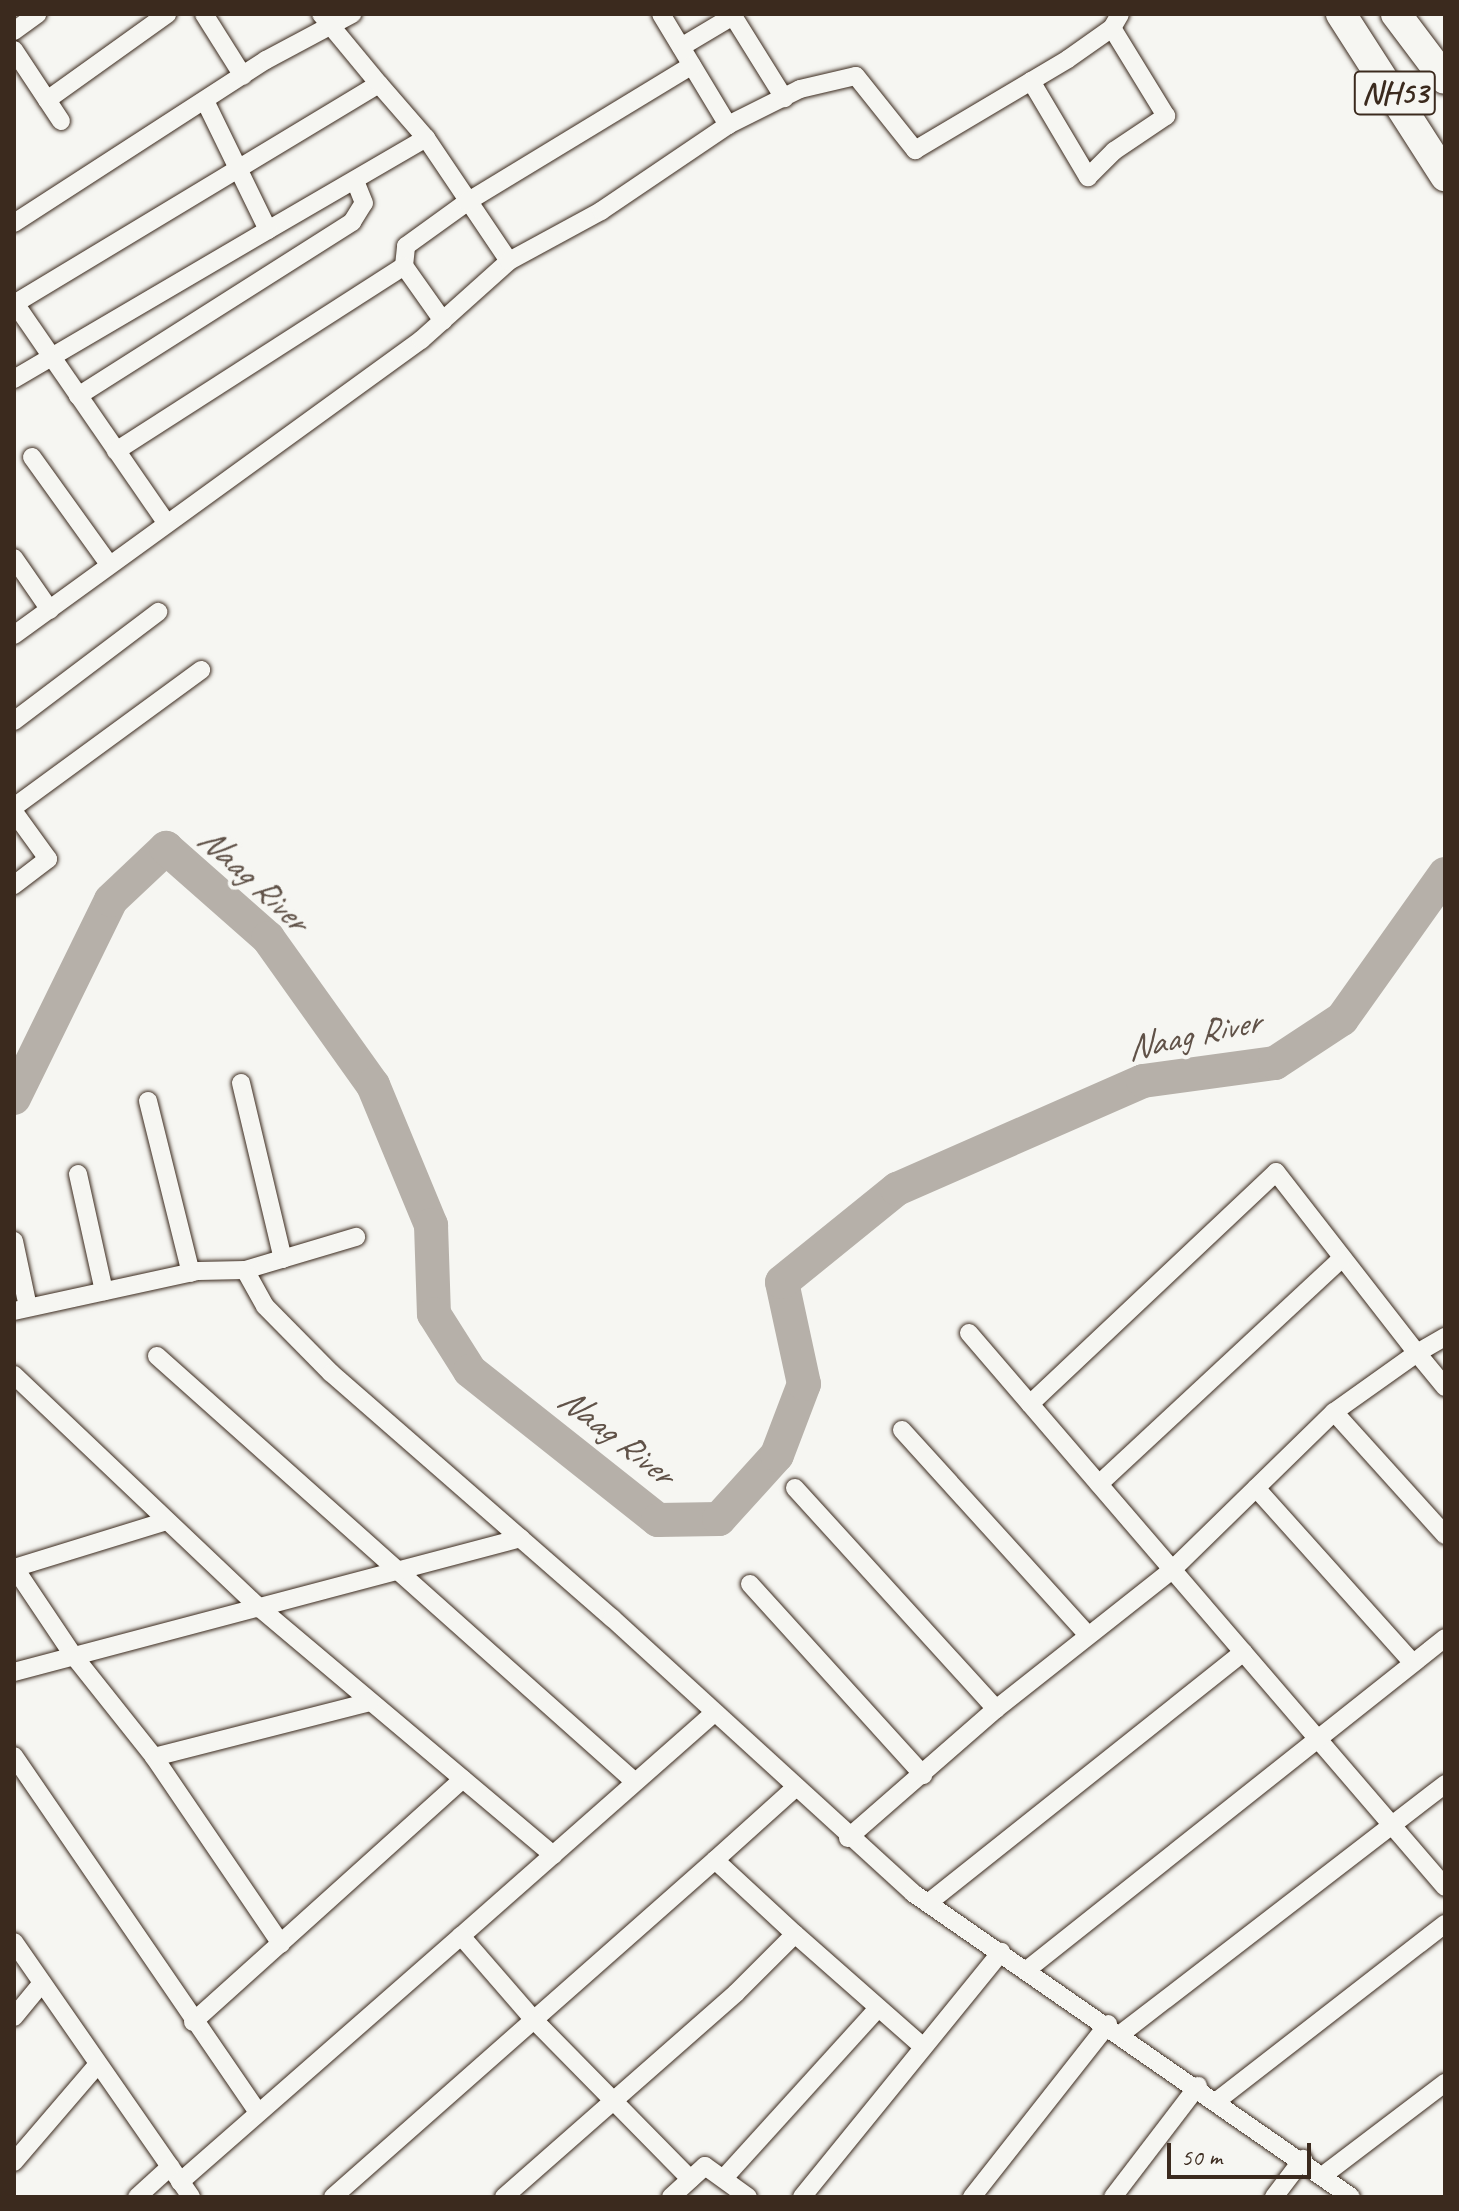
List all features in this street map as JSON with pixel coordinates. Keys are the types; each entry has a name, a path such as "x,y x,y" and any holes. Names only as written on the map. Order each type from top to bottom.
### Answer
{"highway":[{"name":"NH53","path":"1341,14 1445,176"},
{"name":"NH53","path":"1354,14 1415,90 1445,140"},
{"name":"NH53","path":"1396,14 1445,79"},
{"name":"NH53","path":"1410,14 1445,65"}],"street":[{"path":"14,31 37,14"},
{"path":"47,100 167,14"},
{"path":"204,14 243,76"},
{"path":"14,223 206,103 325,20 352,14"},
{"path":"661,14 728,125"},
{"path":"681,47 733,16 784,98"},
{"path":"325,20 426,138 509,261"},
{"path":"14,635 165,521 443,321 509,261 601,211 728,125 784,98 856,76 915,150 1031,81 1116,21 1166,116 1114,151 1088,177 1031,81"},
{"path":"14,50 61,121"},
{"path":"443,321 404,266 406,246 467,202 692,65"},
{"path":"165,521 14,303 379,84"},
{"path":"206,103 268,230"},
{"path":"14,379 426,138"},
{"path":"78,396 352,222 364,203 355,181"},
{"path":"116,451 404,266"},
{"path":"32,457 109,564"},
{"path":"14,558 50,610"},
{"path":"14,721 158,612"},
{"path":"14,885 48,859 14,810 201,670"},
{"path":"241,1083 283,1259"},
{"path":"148,1101 191,1273"},
{"path":"1030,1404 1276,1172 1445,1387"},
{"path":"78,1174 104,1291"},
{"path":"14,1241 21,1309 191,1273 245,1270 356,1237"},
{"path":"1099,1484 1342,1258"},
{"path":"245,1270 265,1306 331,1373 521,1538 848,1838 928,1903 1115,2028 1325,2174 1351,2197"},
{"path":"969,1333 1445,1887"},
{"path":"848,1838 996,1709 1172,1570 1334,1412 1417,1353 1445,1337"},
{"path":"157,1356 399,1568 635,1782"},
{"path":"14,1375 255,1604 553,1855"},
{"path":"1334,1412 1445,1535"},
{"path":"902,1430 1088,1635"},
{"path":"795,1488 996,1709"},
{"path":"1256,1488 1413,1663"},
{"path":"167,1521 14,1568 73,1655 154,1757 281,1944"},
{"path":"14,1672 255,1604 521,1538"},
{"path":"750,1584 923,1775"},
{"path":"1028,1969 1445,1638"},
{"path":"928,1903 1243,1652"},
{"path":"154,1757 369,1702"},
{"path":"137,2197 180,2182 714,1713"},
{"path":"14,1756 258,2113"},
{"path":"193,2022 463,1779"},
{"path":"972,2197 1115,2028 1445,1784"},
{"path":"333,2197 795,1788"},
{"path":"715,1860 877,2009 923,2047"},
{"path":"1218,2100 1445,1924"},
{"path":"504,2197 795,1934"},
{"path":"461,1936 534,2020 690,2179"},
{"path":"14,1942 180,2182"},
{"path":"802,2197 1001,1952"},
{"path":"14,2017 42,1983"},
{"path":"724,2178 877,2009"},
{"path":"14,2162 98,2064"},
{"path":"1325,2174 1445,2083"},
{"path":"1113,2197 1198,2086"},
{"path":"1274,2197 1303,2159"},
{"path":"671,2197 705,2166 748,2197"}],"waterway":[{"name":"Naag River","path":"14,1098 111,900 166,848 268,938 373,1085 431,1225 434,1314 470,1371 658,1520 719,1519 777,1455 804,1384 782,1282 897,1189 1143,1081 1275,1063 1342,1019 1445,874"}]}
